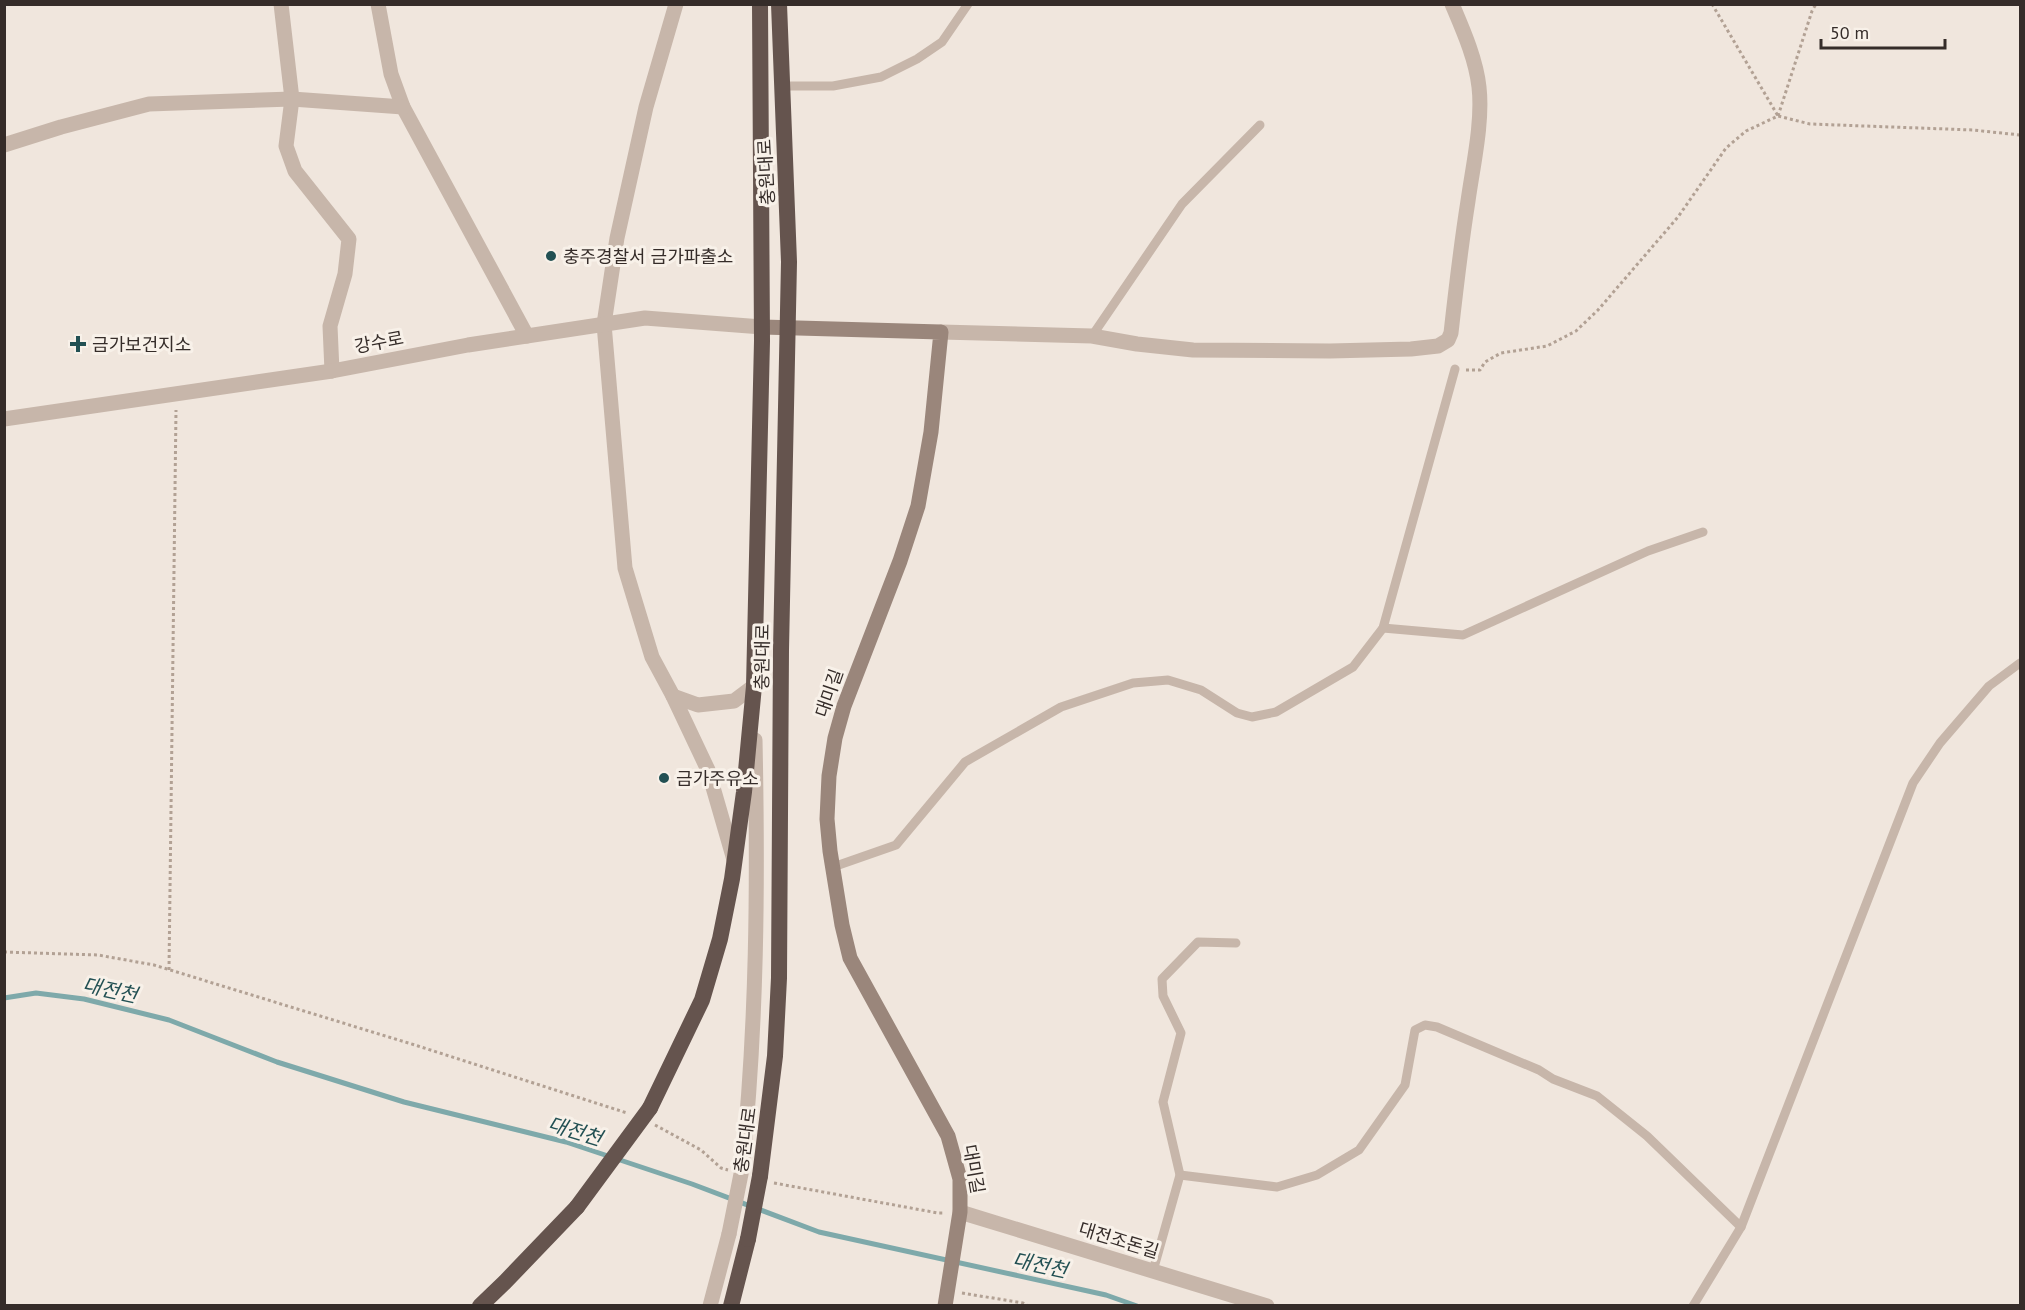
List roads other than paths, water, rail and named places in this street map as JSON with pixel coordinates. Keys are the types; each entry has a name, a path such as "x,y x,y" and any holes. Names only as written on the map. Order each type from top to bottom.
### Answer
{"highway":[{"name":"충원대로","path":"480,1305 577,1207 650,1108 702,1000 720,939 735,862 754,686 762,327 760,4"},
{"name":"충원대로","path":"731,1305 766,1179 779,978 781,650 789,262 779,4"}],"main road":[{"path":"762,327 941,332"},
{"name":"대미길","path":"941,332 931,432 918,506 900,561 844,706 835,738 829,776 827,819 832,867 850,958 948,1136 960,1179 960,1212 952,1291 945,1305"}],"street":[{"path":"281,4 292,99 286,146 295,171 349,239 345,274 330,326 332,371"},
{"path":"378,4 391,74 403,107 527,336"},
{"path":"676,4 646,107 617,238 604,324 626,568 652,657 708,770 735,862"},
{"path":"941,332 1092,336 1137,344 1205,350 1411,349 1438,346 1448,340 1451,333 1479,114 1479,87 1476,71 1465,34 1452,4"},
{"path":"4,145 148,104 292,99 403,107"},
{"name":"강수로","path":"4,419 332,371 527,336 645,318 762,327"},
{"path":"673,696 698,705 734,701 754,686"},
{"path":"710,1305 729,1234 737,1170 749,1104 754,1011 757,843 754,686"},
{"name":"대전조돈길","path":"960,1212 1267,1305"}],"lane":[{"path":"782,86 833,86 881,77 917,59 942,42 968,4"},
{"path":"1092,336 1182,204 1260,125"},
{"path":"832,867 896,844 965,762 1061,708 1132,683 1168,680 1201,690 1237,712 1252,717 1276,712 1353,667 1383,628 1455,369"},
{"path":"1383,628 1463,635 1648,551 1703,532"},
{"path":"1693,1305 1741,1227 1912,783 1940,743 1989,686 2020,663"},
{"path":"1154,1271 1180,1175 1163,1102 1181,1033 1163,996 1162,979 1198,942 1236,943"},
{"path":"1180,1175 1277,1188 1317,1175 1359,1150 1405,1085 1415,1030 1425,1025 1437,1027 1539,1070 1553,1079 1598,1096 1647,1136 1741,1227"}],"waterway":[{"name":"대전천","path":"4,998 36,993 84,999 169,1020 277,1062 404,1102 566,1142 692,1184 819,1232 1106,1295 1137,1306"}],"place":[{"name":"충주경찰서 금가파출소","path":"551,256"},
{"name":"금가보건지소","path":"78,344"},
{"name":"금가주유소","path":"664,778"}]}
